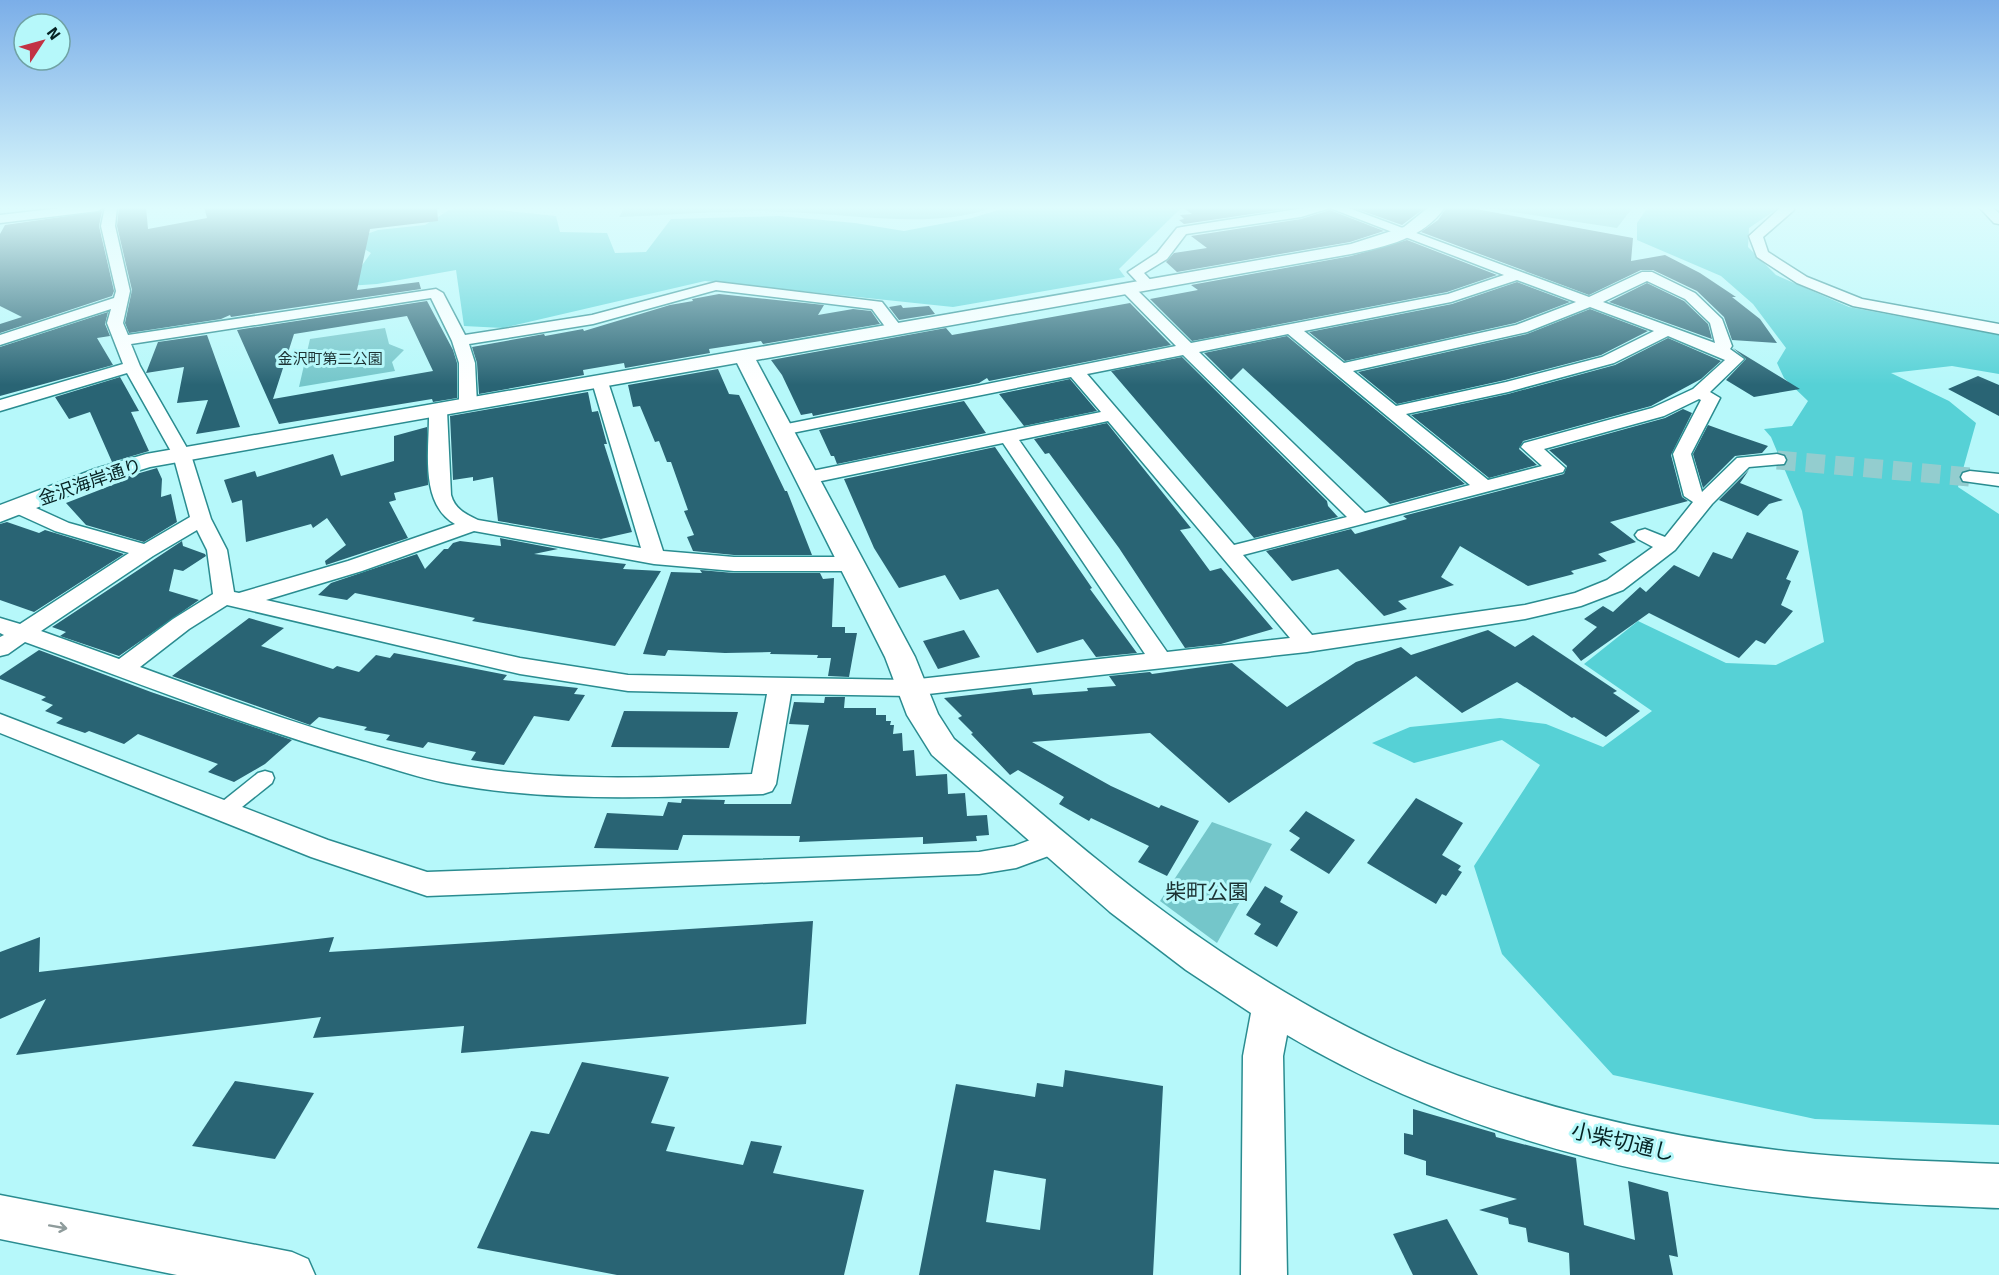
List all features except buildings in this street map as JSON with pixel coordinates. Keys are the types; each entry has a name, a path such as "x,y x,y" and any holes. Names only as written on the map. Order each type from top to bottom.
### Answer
{"street":[{"path":"117,266 123,291 116,323 121,341 132,366 182,455 201,519 217,550 232,599"},
{"path":"1144,266 1135,272 1148,285"},
{"name":"金沢海岸通り","path":"9,510 103,474 182,455 1252,266"},
{"path":"1230,552 1556,468 1530,447 1658,412 1699,393 1736,359 1719,350 1498,266"},
{"path":"1781,266 1802,280 1858,303 1999,329"},
{"path":"782,430 1451,298 1518,274"},
{"path":"1341,369 1521,329 1590,302 1647,275 1690,296 1717,322 1724,346 1719,350"},
{"path":"460,341 593,319 716,286 877,305 895,329"},
{"path":"1128,289 1361,520"},
{"path":"121,341 436,293 460,341 467,363 468,404"},
{"path":"0,340 120,301"},
{"path":"1293,330 1484,487"},
{"path":"1392,412 1508,387 1608,360 1666,331"},
{"name":"小柴切通し","path":"744,356 900,657 909,687 929,730 943,747 1052,843 1180,944 1272,1004 1328,1036 1432,1085 1567,1130 1633,1147 1758,1169 1999,1186"},
{"path":"0,406 132,366"},
{"path":"1075,372 1307,644"},
{"path":"600,382 654,557"},
{"path":"1699,393 1711,398 1682,454 1694,496 1704,500"},
{"path":"438,410 441,490 444,505 458,519 473,525 654,557 734,564 852,564"},
{"path":"807,478 1112,415"},
{"path":"1008,437 1160,659"},
{"path":"232,599 520,666 628,683 909,687 1307,644 1525,612 1581,600 1615,585 1668,546 1704,500 1744,462 1777,460"},
{"path":"1970,477 1999,480"},
{"path":"9,510 146,551"},
{"path":"0,648 146,551 201,519"},
{"path":"120,670 181,624 232,599 355,566 473,525"},
{"path":"1645,535 1668,546"},
{"path":"0,625 120,670 313,737 446,773 530,784 614,788 763,784 781,684"},
{"path":"0,723 321,849 427,884 979,863 1016,857 1052,843"},
{"path":"225,810 265,778"},
{"path":"1264,1275 1263,1056 1272,1004"},
{"path":"0,1217 292,1275"}],"green space":[{"name":"金沢町第二公園","path":"385,328 389,344 404,350 392,362 395,371 299,387 310,339"},
{"name":"柴町公園","path":"1212,822 1272,844 1217,943 1160,901"}],"shaded area":[{"path":"361,266 1122,266 1119,269 1125,277 953,307 705,281 503,328 464,326 456,270 377,284 347,286"},
{"path":"1699,266 1768,266 1776,275 1849,307 1999,335 1999,374 1952,366 1891,373 1949,401 1976,423 1958,487 1999,514 1999,1125 1815,1119 1613,1075 1502,954 1474,866 1540,765 1502,740 1414,763 1372,743 1410,727 1500,718 1546,724 1603,747 1652,711 1584,664 1638,621 1726,663 1776,665 1824,642 1802,511 1771,437 1764,429 1792,426 1808,401 1784,378 1777,363 1786,348 1753,304 1721,276"}],"tunnel":[{"path":"1777,460 1970,477"}]}
